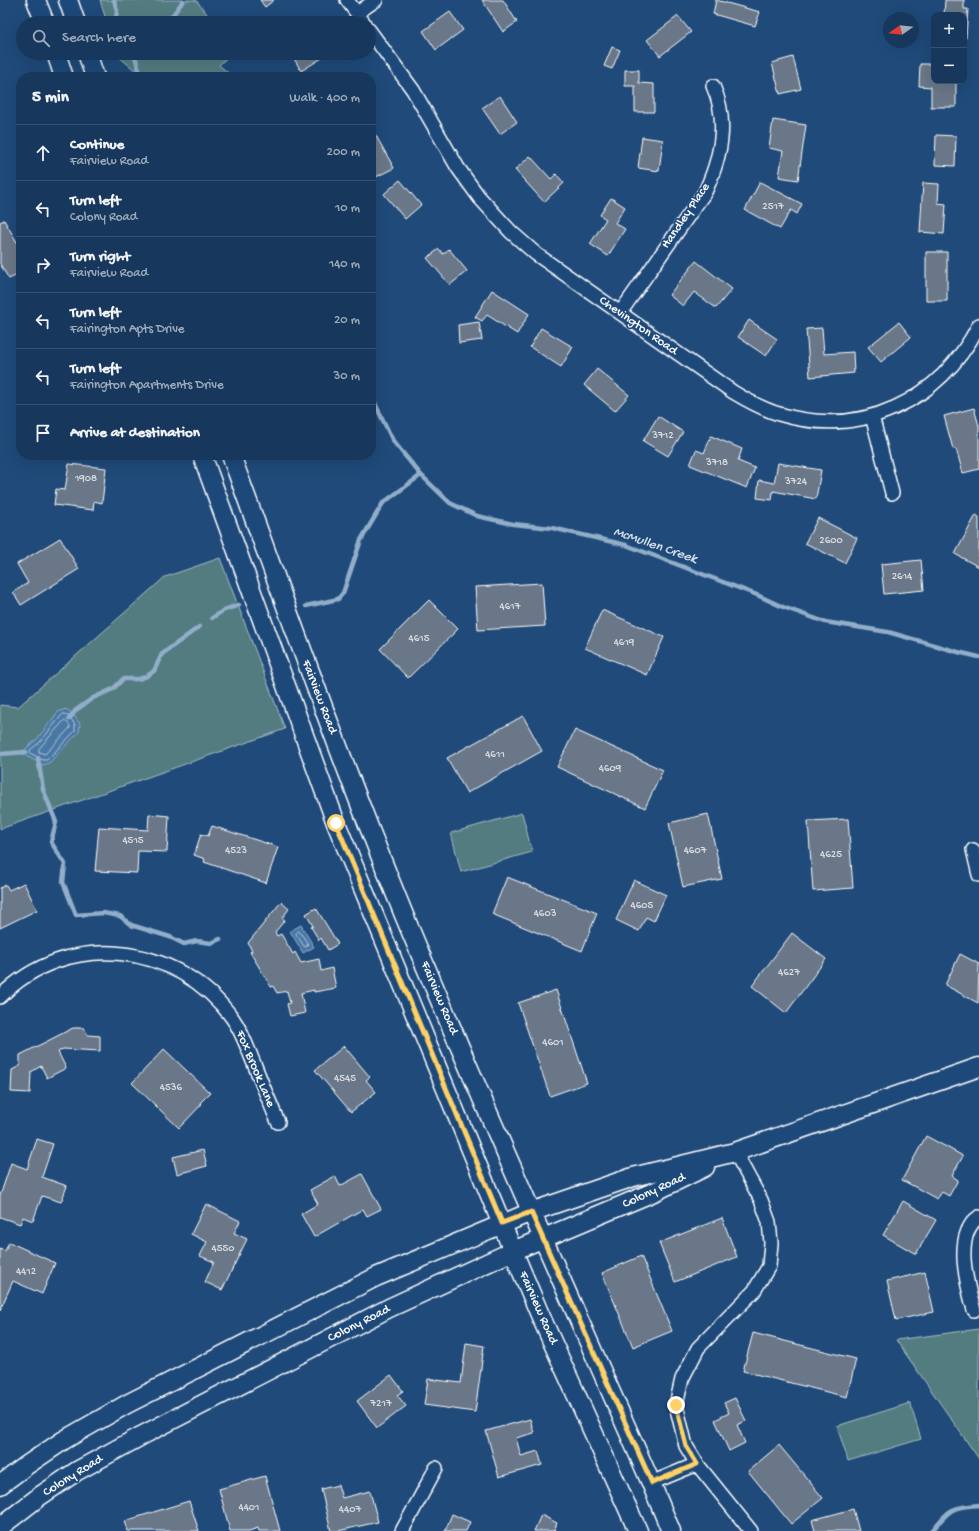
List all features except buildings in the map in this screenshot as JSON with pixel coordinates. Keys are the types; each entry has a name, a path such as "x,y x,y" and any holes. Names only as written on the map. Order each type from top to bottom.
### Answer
{"main road":[{"path":"36,0 42,16"},
{"path":"68,0 74,16"},
{"path":"58,60 62,72"},
{"path":"89,60 93,72"},
{"name":"Fairview Road","path":"204,460 336,823 541,1317 638,1531"},
{"name":"Fairview Road","path":"233,460 363,812 416,944 531,1212 652,1483 671,1531"},
{"name":"Colony Road","path":"0,1486 27,1465 64,1440 127,1404 376,1277 531,1212 633,1177 736,1152 979,1066"},
{"name":"Colony Road","path":"0,1527 40,1496 77,1471 141,1436 389,1308 513,1251 656,1191 736,1152"}],"street":[{"path":"347,0 359,16"},
{"path":"362,16 376,0"},
{"name":"Chevington Road","path":"376,40 413,90 458,168 490,210 511,232 536,254 733,392 755,405 779,414 806,420 844,422 872,416 901,406 923,393 943,377 967,346 979,325"},
{"name":"Handley Place","path":"620,313 705,192 715,171 722,137 722,116 717,95 713,86"},
{"path":"872,416 892,493"},
{"path":"972,850 979,875"},
{"name":"Fox Brook Lane","path":"0,998 22,979 33,972 48,965 93,953 126,954 152,959 176,969 198,982 217,999 233,1020 248,1047 278,1122"},
{"path":"736,1152 761,1200 769,1222 772,1244 769,1266 754,1291 698,1348 682,1379 676,1405 686,1446 697,1464 751,1531"},
{"path":"974,1310 968,1288 964,1241 972,1222 979,1217"},
{"path":"652,1483 697,1464"},
{"path":"402,1531 436,1468"}],"green space":[{"path":"100,0 196,0 209,16 105,16"},
{"path":"123,60 224,60 219,65 227,72 137,72"},
{"path":"220,558 285,729 0,829 0,705 18,707 165,577"},
{"path":"522,813 532,852 461,872 451,833"},
{"path":"979,1329 979,1459 896,1340"},
{"path":"910,1403 921,1439 848,1461 837,1426"}],"water":[{"path":"66,709 73,714 80,724 79,732 49,763 43,765 21,753 37,739 58,712"},
{"path":"301,925 314,947 303,953 290,931"}],"waterway":[{"path":"114,0 117,11 116,16"},
{"path":"172,16 183,1"},
{"name":"McMullen Creek","path":"136,60 140,72"},
{"name":"McMullen Creek","path":"376,405 393,441 421,475 450,503 477,516 513,524 552,528 626,545 825,622 888,632 979,657"},
{"path":"306,606 338,599 343,593 361,540 383,503 421,475"},
{"path":"212,618 224,610 239,605"},
{"path":"69,719 76,710 93,698 113,689 123,679 139,679 147,676 154,671 162,654 199,627"},
{"path":"0,754 26,752"},
{"path":"38,758 43,789 56,822 51,842 65,864 63,882 76,915 103,913 120,916 131,925 170,937 184,944 197,941 211,943 220,939"},
{"path":"932,1531 952,1510 979,1505"}],"route":[{"path":"336,823 502,1223 531,1212 652,1483 697,1464 686,1446 676,1405"}]}
